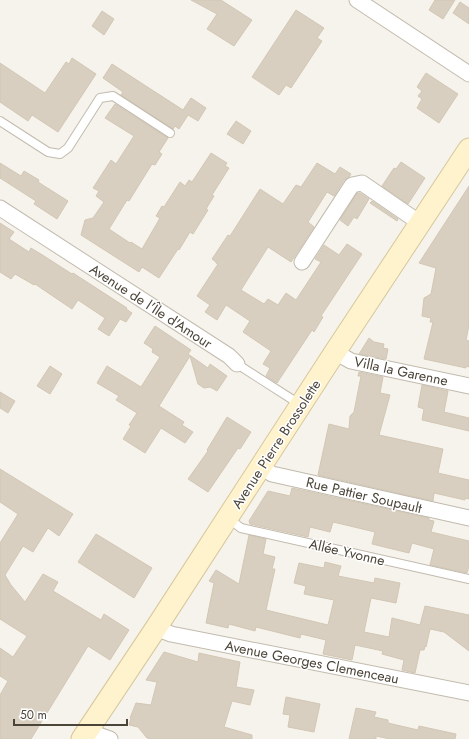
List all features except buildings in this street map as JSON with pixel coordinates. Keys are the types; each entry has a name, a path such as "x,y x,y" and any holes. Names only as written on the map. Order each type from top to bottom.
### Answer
{"main road":[{"name":"Avenue Pierre Brossolette","path":"84,735 156,628 469,149"}],"street":[{"path":"357,0 469,74"},
{"path":"302,262 352,185 362,183 420,223"},
{"name":"Avenue de l'Île d'Amour","path":"0,208 229,356 237,364"},
{"name":"Villa la Garenne","path":"335,352 351,361 469,386"},
{"name":"Rue Pattier Soupault","path":"261,467 272,474 469,518"},
{"name":"Avenue Georges Clemenceau","path":"156,628 171,634 469,693"},
{"path":"84,735 110,739"}],"lane":[{"path":"0,121 48,152 60,154 68,148 100,98 113,96 170,133"},
{"name":"Avenue de l'Île d'Amour","path":"237,364 301,405"},
{"name":"Allée Yvonne","path":"228,518 241,528 469,579"}]}
